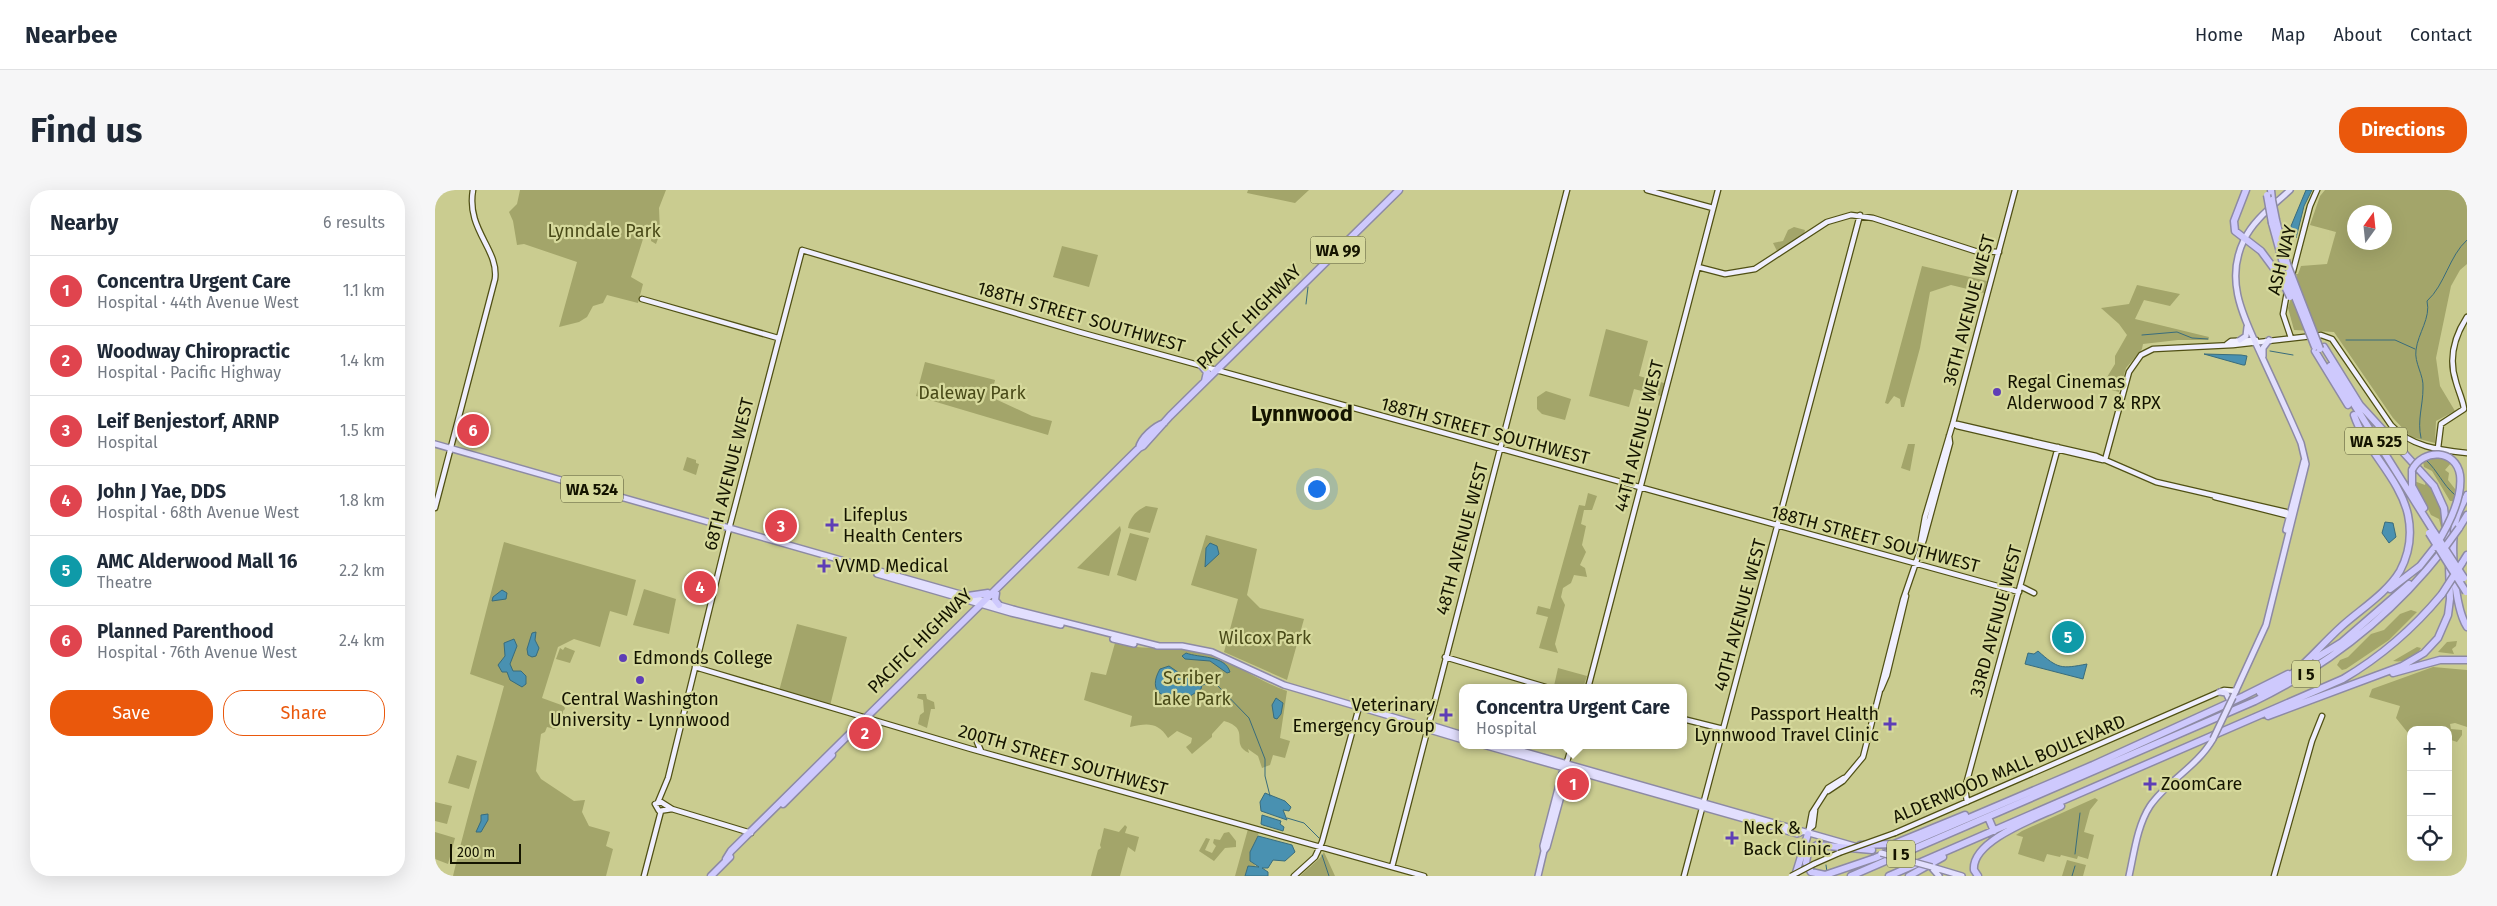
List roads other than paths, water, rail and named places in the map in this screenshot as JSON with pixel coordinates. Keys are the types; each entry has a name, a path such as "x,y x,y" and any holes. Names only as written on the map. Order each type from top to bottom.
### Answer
{"highway":[{"name":"PACIFIC HIGHWAY","path":"867,719 971,612 995,591 1139,448 1140,443 1158,425 1164,423 1399,190"},
{"path":"2246,190 2233,226 2237,235 2261,251 2283,276"},
{"name":"WA 525","path":"2270,193 2283,276 2319,349 2433,532 2444,553"},
{"name":"WA 525","path":"2274,221 2287,264 2325,367 2354,415 2433,532"},
{"path":"2219,733 2356,684 2413,660 2429,649 2441,632 2448,615 2450,599 2446,522 2444,508 2434,486 2360,405 2319,349"},
{"path":"1202,366 1207,372 1204,382"},
{"path":"2167,738 2214,713 2288,678 2387,586 2400,571 2408,549 2410,527 2404,502 2354,415"},
{"path":"2360,610 2415,570 2435,547 2456,502 2460,485 2459,473 2451,460 2435,454 2422,458 2412,470 2412,486 2433,532 2466,580"},
{"path":"2467,495 2457,518 2454,546 2458,606 2467,627"},
{"name":"I 5","path":"1851,876 2255,701 2315,669 2375,623 2406,593 2444,553 2467,515"},
{"path":"2444,553 2467,592"},
{"name":"I 5","path":"1889,876 2323,688 2362,668 2399,640 2417,623 2442,594 2467,555"},
{"path":"2315,658 2347,638 2422,574"},
{"path":"971,612 972,605 968,598 995,591 995,600 999,605"},
{"name":"PACIFIC HIGHWAY","path":"711,876 751,832 983,602"},
{"path":"2356,684 2440,660 2467,660"},
{"path":"1871,850 1817,845 1808,851 1806,863 1811,872 1819,875 1851,867 2167,731 2288,674"},
{"path":"2167,731 2214,713"},
{"path":"1978,876 1974,870 1974,861 1988,844 2016,827 2086,795 2095,787"},
{"path":"1853,845 1876,846 1894,844 2031,790"},
{"path":"1988,817 1994,831"},
{"path":"1793,876 1807,832"},
{"path":"1909,876 1981,836"}],"main road":[{"path":"2129,876 2142,822 2149,807 2205,751 2236,691 2263,630 2262,624 2292,516 2304,461 2301,443 2256,341 2247,326 2238,302 2235,285 2237,262 2244,240 2258,219 2290,190"},
{"path":"2240,340 2246,336 2247,326"},
{"path":"2263,359 2263,348 2269,340"},
{"name":"WA 524","path":"435,444 844,562 848,566 919,584"},
{"path":"919,584 952,591 968,598"},
{"path":"919,584 943,593 983,602 1027,617 1159,646"},
{"path":"943,593 952,591"},
{"path":"983,602 1139,645 1182,646 1212,652 1285,685 1427,727 1433,731 1459,739"},
{"path":"1027,617 1033,615"},
{"path":"1139,645 1150,643"},
{"path":"2220,692 2231,698"},
{"path":"1427,727 1434,726 1459,734"},
{"path":"1498,749 1703,805 1797,834 1807,832 1932,867 1946,874 1962,876"},
{"path":"1513,749 1566,767"},
{"path":"1545,850 1543,846 1546,834 1562,773 1566,767"},
{"path":"1538,876 1553,828 1566,776 1566,767"},
{"path":"1551,815 1553,828"},
{"path":"1932,867 1939,876"}],"street":[{"path":"435,508 496,274 494,264 474,221 471,204 473,190"},
{"name":"48TH AVENUE WEST","path":"1391,867 1567,190"},
{"path":"1647,190 1713,208"},
{"name":"44TH AVENUE WEST","path":"1589,684 1717,190"},
{"name":"36TH AVENUE WEST","path":"1807,832 1812,813 1828,791 1828,788 1845,778 1863,757 1883,675 1920,546 1924,539 1950,443 1949,436 2015,190"},
{"name":"ASH WAY","path":"2291,338 2284,319 2286,297 2310,206 2317,190"},
{"path":"1698,267 1725,274 1755,269 1827,222 1841,216 1860,215 1975,251 1999,252"},
{"name":"40TH AVENUE WEST","path":"1684,876 1860,215"},
{"name":"188TH STREET SOUTHWEST","path":"802,250 1202,366 2019,592"},
{"name":"68TH AVENUE WEST","path":"662,803 729,529 802,250"},
{"path":"643,299 778,338"},
{"path":"2438,448 2441,424 2464,409 2454,377 2452,355 2455,338 2467,317"},
{"path":"2105,460 2129,372 2141,355 2159,347 2226,345 2321,335 2332,339 2397,431 2411,442 2467,453"},
{"path":"2226,345 2231,341 2256,341"},
{"path":"1953,423 2000,433 2057,449"},
{"path":"1953,423 1957,426 2022,442 2096,456 2156,482 2229,502 2292,516"},
{"path":"1984,433 2000,433 2022,442"},
{"name":"33RD AVENUE WEST","path":"1967,802 1965,788 2057,449"},
{"path":"2204,494 2240,500 2286,512 2292,516"},
{"path":"2229,502 2240,500"},
{"path":"2240,500 2247,506"},
{"path":"2020,586 2035,593"},
{"name":"36TH AVENUE WEST","path":"1881,689 1899,628 1906,595"},
{"path":"1445,657 1536,684"},
{"name":"200TH STREET SOUTHWEST","path":"695,667 982,752 1424,876"},
{"name":"ALDERWOOD MALL BOULEVARD","path":"1793,876 1839,853 1895,833 2220,692 2230,689 2236,691"},
{"path":"1294,876 1315,857 1321,846 1359,707"},
{"path":"2274,876 2312,742 2322,716"},
{"path":"1687,720 1723,729"},
{"path":"977,742 977,747 982,752"},
{"path":"1566,767 1571,749"},
{"path":"662,803 672,809 751,832"},
{"path":"662,803 655,806 660,810 672,809"},
{"path":"644,876 662,803"}],"water":[{"path":"2306,190 2312,190 2304,206 2296,238 2291,233 2291,226"},
{"path":"2204,354 2247,356 2245,365 2243,365"},
{"path":"2385,522 2393,523 2396,537 2389,543 2382,533"},
{"path":"1210,543 1217,546 1219,554 1205,567 1206,548"},
{"path":"502,590 507,593 506,599 492,601 493,597"},
{"path":"536,632 535,640 539,648 536,656 532,657 528,655 527,649 532,633"},
{"path":"514,639 517,646 510,664 513,671 521,671 526,676 526,684 522,687 510,680 507,672 502,672 498,665 505,656 504,643"},
{"path":"2038,651 2050,661 2060,666 2071,667 2087,664 2083,679 2025,664 2028,653 2034,654"},
{"path":"1186,653 1217,660 1223,663 1230,672 1227,673 1210,661 1185,659 1182,656"},
{"path":"1169,666 1185,677 1196,679 1202,685 1201,689 1185,698 1169,697 1159,692 1156,689 1156,677 1160,669"},
{"path":"1276,698 1283,703 1281,714 1277,719 1274,718 1272,705"},
{"path":"1265,793 1285,801 1291,807 1289,811 1283,810 1287,820 1261,811 1260,802"},
{"path":"488,814 488,820 481,832 476,832 481,821 481,815"},
{"path":"1262,815 1281,821 1280,824 1284,827 1283,831 1261,824"},
{"path":"1258,836 1292,845 1295,852 1285,861 1273,860 1268,868 1262,868 1268,872 1268,876 1245,876 1248,866 1259,867 1250,861 1250,852"}],"waterway":[{"path":"2421,438 2423,383 2416,360 2417,344 2426,319 2427,301 2438,287 2456,254 2467,240"},
{"path":"1306,304 1308,287"},
{"path":"2142,335 2177,332 2192,338 2208,339"},
{"path":"2346,340 2395,340 2415,349"},
{"path":"2270,351 2293,355"},
{"path":"2426,460 2455,495"},
{"path":"1202,685 1211,683 1217,685 1249,718 1265,759 1265,776 1270,796"},
{"path":"2075,854 2080,813"},
{"path":"1287,818 1304,823 1319,838"},
{"path":"1322,855 1329,876"},
{"path":"1826,865 1827,872"},
{"path":"2072,876 2075,866"}],"place":[{"name":"Regal Cinemas Alderwood 7 & RPX","path":"1997,392"},
{"name":"Planned Parenthood","path":"473,430"},
{"name":"Lifeplus Health Centers","path":"832,525"},
{"name":"Leif Benjestorf, ARNP","path":"781,526"},
{"name":"VVMD Medical","path":"824,566"},
{"name":"John J Yae, DDS","path":"700,587"},
{"name":"AMC Alderwood Mall 16","path":"2068,637"},
{"name":"Edmonds College","path":"623,658"},
{"name":"Central Washington University - Lynnwood","path":"640,680"},
{"name":"Veterinary Emergency Group","path":"1446,715"},
{"name":"Passport Health Lynnwood Travel Clinic","path":"1890,724"},
{"name":"Woodway Chiropractic","path":"865,733"},
{"name":"Concentra Urgent Care","path":"1573,784"},
{"name":"ZoomCare","path":"2150,784"},
{"name":"Neck & Back Clinic","path":"1732,838"}],"district":[{"name":"Lynnwood","path":"1302,413"}],"park label":[{"name":"Lynndale Park","path":"604,231"},
{"name":"Daleway Park","path":"972,393"},
{"name":"Wilcox Park","path":"1265,638"},
{"name":"Scriber Lake Park","path":"1192,688"}]}
